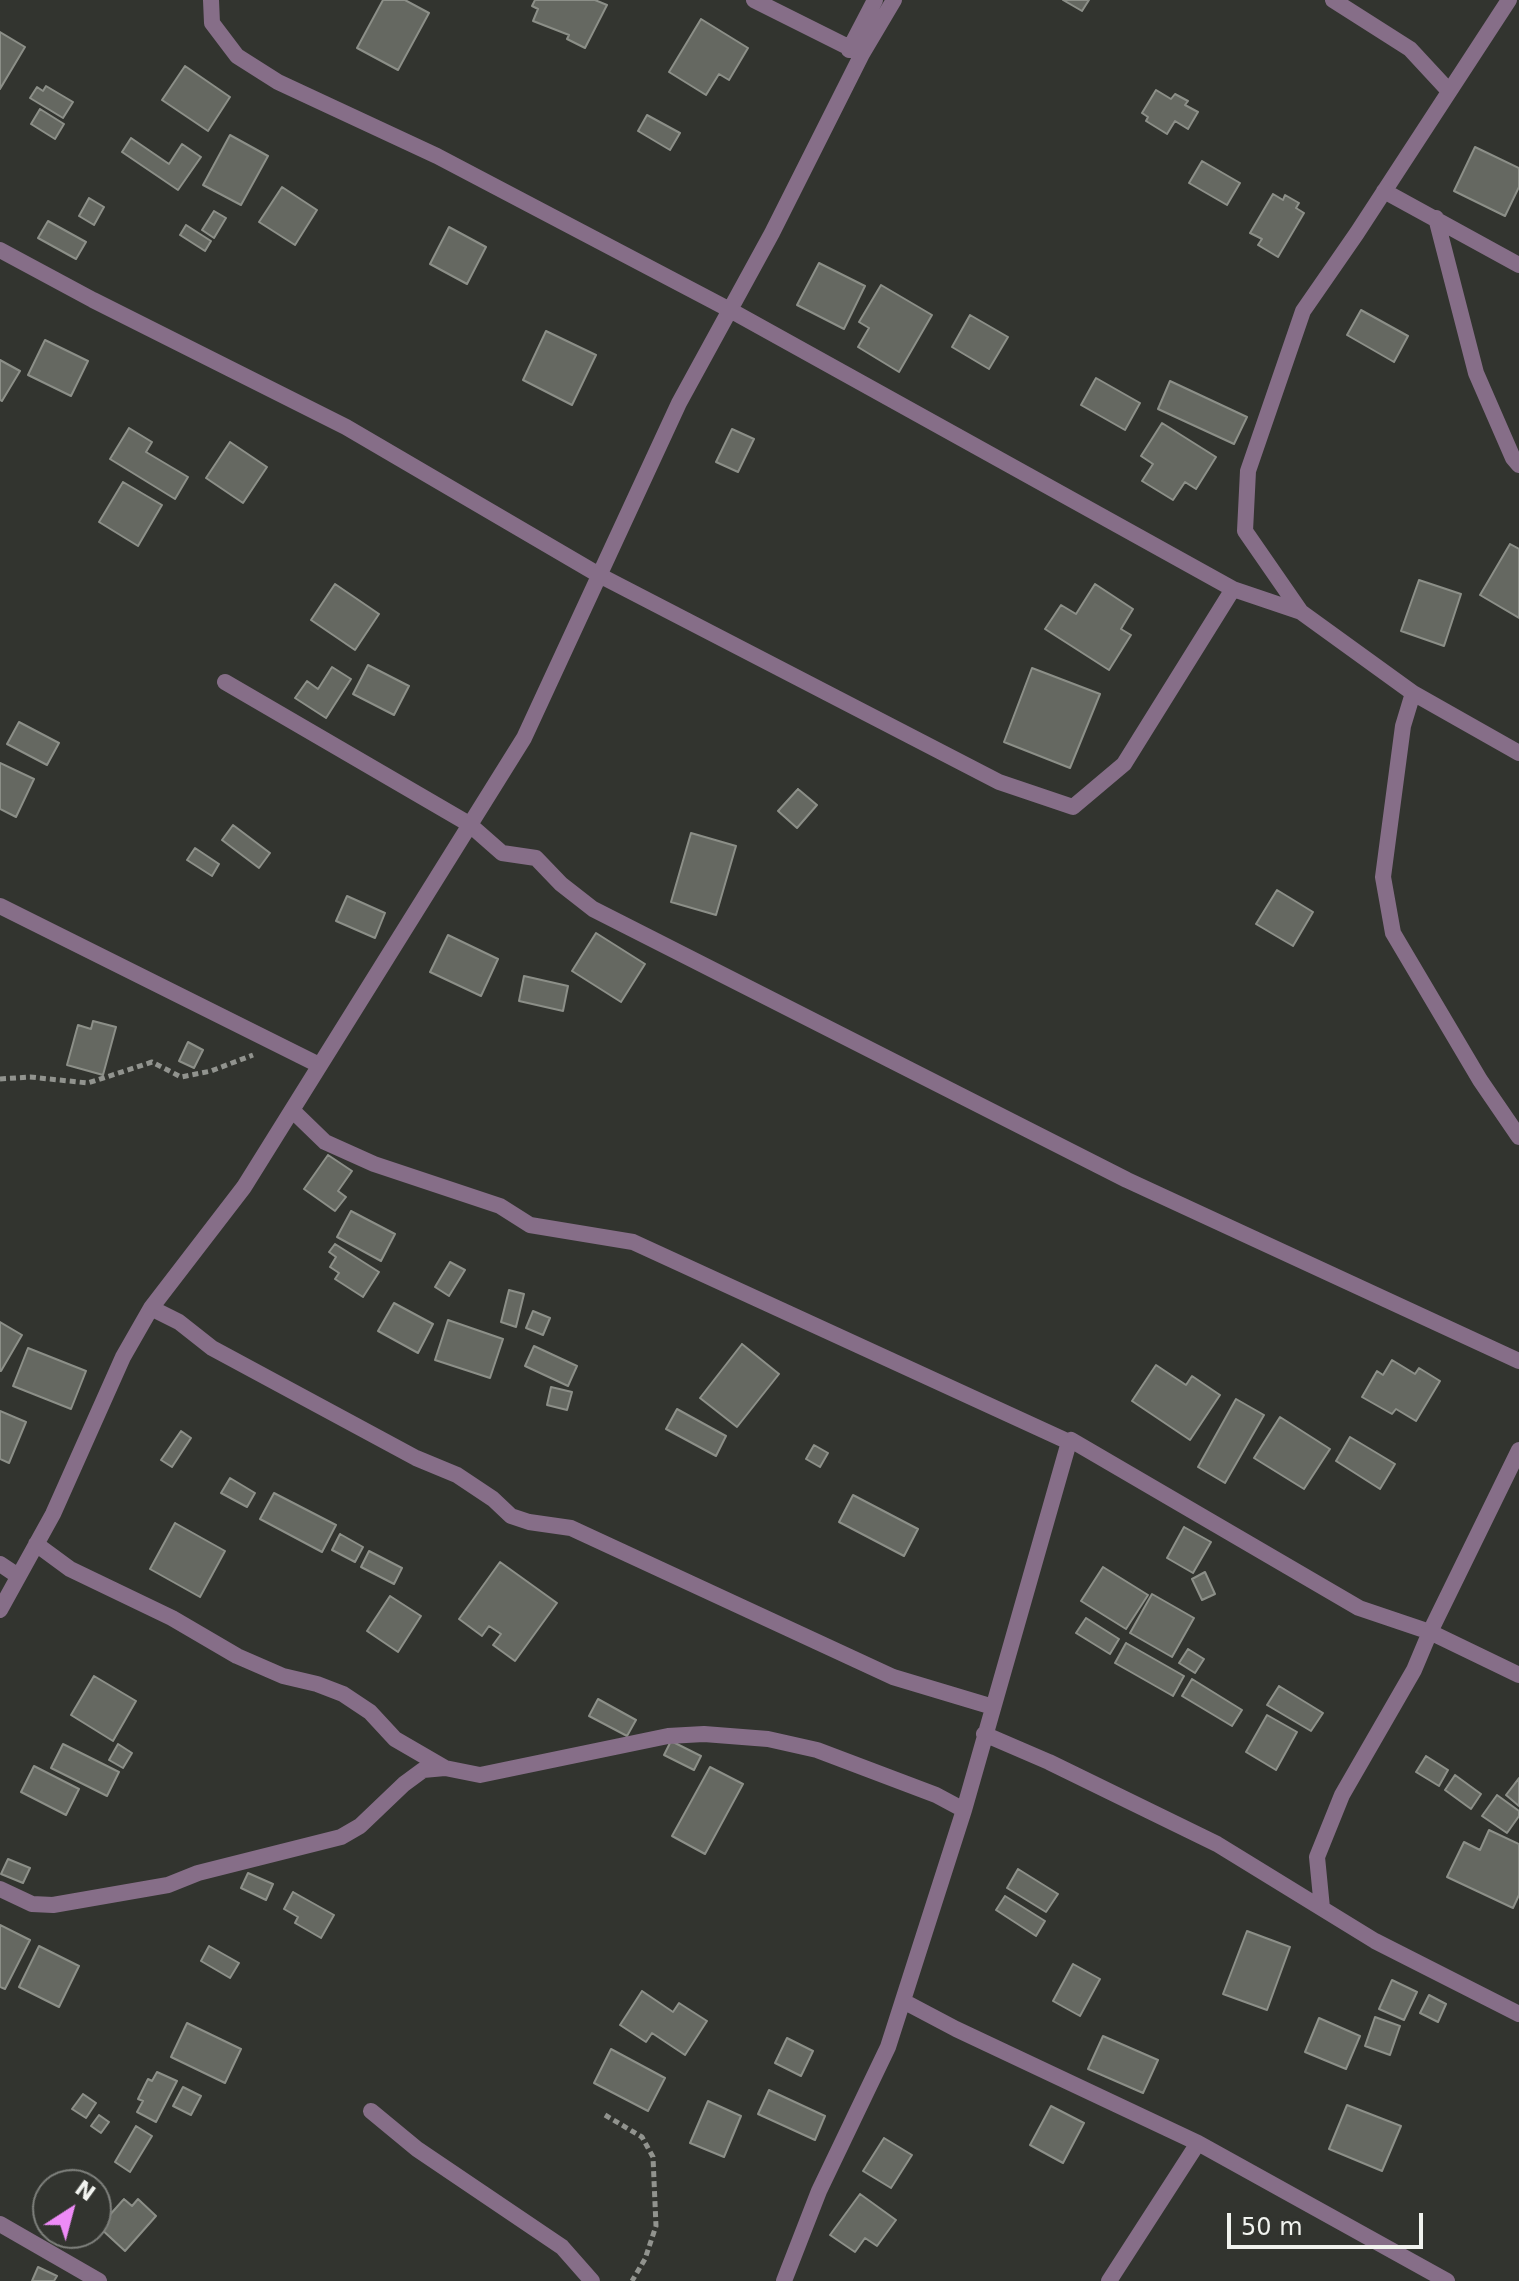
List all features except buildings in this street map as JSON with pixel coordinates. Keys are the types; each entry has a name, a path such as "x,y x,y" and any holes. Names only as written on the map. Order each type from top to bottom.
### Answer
{"street":[{"path":"211,0 212,23 237,56 278,82 437,156 730,310 1233,589 1301,612 1413,693 1519,753"},
{"path":"754,0 855,52"},
{"path":"0,1610 53,1514 123,1357 151,1308 244,1187 524,738 679,403 772,233 855,52 875,0"},
{"path":"855,52 894,0"},
{"path":"1333,0 1410,49 1448,90"},
{"path":"1301,612 1245,531 1248,471 1303,311 1509,0"},
{"path":"1384,191 1519,265"},
{"path":"1436,218 1476,373 1513,458 1519,465"},
{"path":"0,250 346,427 599,575 999,782 1073,807 1124,764 1233,589"},
{"path":"225,682 469,824 502,853 536,858 561,884 607,917 1127,1180 1519,1361"},
{"path":"1413,693 1403,726 1383,877 1393,933 1480,1080 1519,1137"},
{"path":"0,906 319,1065"},
{"path":"292,1110 325,1142 361,1158 500,1206 530,1225 633,1242 1069,1442 1071,1440 1359,1608 1430,1632 1519,1675"},
{"path":"151,1308 179,1322 212,1348 416,1458 457,1475 493,1499 511,1516 571,1528 893,1677 993,1707"},
{"path":"784,2281 819,2191 888,2047 964,1810 1069,1442"},
{"path":"1322,1908 1317,1857 1342,1795 1414,1670 1519,1450"},
{"path":"36,1544 70,1569 172,1618 237,1656 283,1676 343,1694 370,1712 395,1739 445,1768"},
{"path":"0,1564 18,1576"},
{"path":"0,1889 32,1904 53,1905 168,1885 198,1873 341,1837 360,1826 423,1770 445,1768 480,1775 668,1736 704,1734 768,1739 817,1750 936,1795 964,1810"},
{"path":"984,1734 1049,1762 1217,1844 1375,1941 1519,2014"},
{"path":"903,2001 1198,2143 1447,2281"},
{"path":"371,2111 425,2155 562,2247 592,2281"},
{"path":"1109,2281 1198,2143"},
{"path":"0,2224 99,2281"}],"path":[{"path":"0,1079 30,1077 88,1083 152,1062 181,1077 211,1071 276,1046"},
{"path":"605,2115 642,2137 653,2157 656,2226 645,2259 632,2281"}]}
